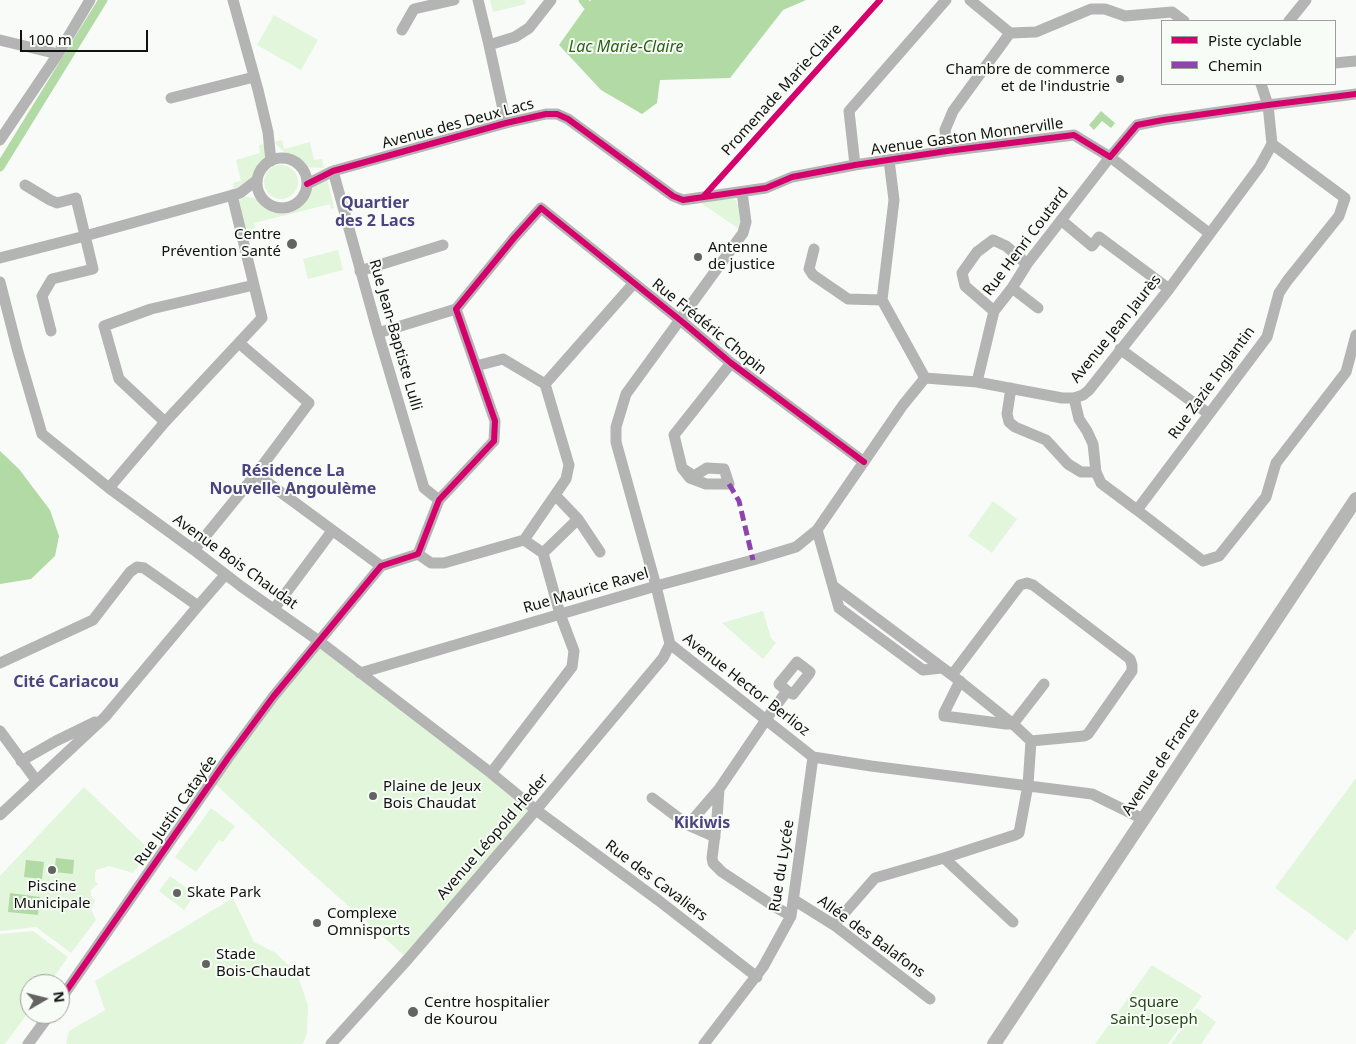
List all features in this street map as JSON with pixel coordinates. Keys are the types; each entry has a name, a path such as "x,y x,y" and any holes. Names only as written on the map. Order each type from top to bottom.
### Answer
{"main road":[{"name":"Avenue de France","path":"994,1044 1355,505"}],"street":[{"path":"0,140 58,54 90,0"},
{"path":"233,0 269,138 271,160"},
{"path":"402,30 414,9 454,0"},
{"path":"478,0 506,123"},
{"path":"489,45 515,37 529,28 551,0"},
{"path":"855,165 849,111 946,0"},
{"path":"970,0 1010,33 1036,32 1091,9 1105,9 1125,16 1173,6 1183,20"},
{"path":"982,10 990,0"},
{"path":"1290,20 1306,0"},
{"path":"947,151 945,130 953,111 1010,33"},
{"path":"0,40 58,54"},
{"path":"1336,63 1356,61"},
{"path":"171,98 254,77"},
{"path":"1261,85 1268,105 1272,144"},
{"path":"1110,157 1137,125 1356,94"},
{"name":"Avenue des Deux Lacs","path":"307,184 333,171 506,123 546,114 557,114 568,119 673,196 683,200 742,192"},
{"name":"Avenue Gaston Monnerville","path":"742,192 766,188 792,176 855,165 1074,135 1110,157 1209,233"},
{"path":"269,138 283,158"},
{"name":"Rue Zazie Inglantin","path":"1137,510 1267,337 1279,293 1286,281 1351,199 1272,144"},
{"name":"Avenue Jean Jaurès","path":"925,378 977,382 1062,398 1074,398 1083,395 1089,390 1169,289 1260,166 1272,144"},
{"name":"Rue Henri Coutard","path":"977,382 994,311 1012,288 1027,264 1110,157"},
{"path":"283,158 296,162 304,172 307,184 306,192 296,204 281,208 273,206 261,196 258,180 264,165 271,160 283,158"},
{"path":"889,160 894,200 882,300 925,378"},
{"name":"Avenue des Deux Lacs","path":"304,172 333,171"},
{"name":"Rue Jean-Baptiste Lulli","path":"333,171 360,271 424,488 439,500"},
{"path":"0,258 236,194 258,180"},
{"path":"24,185 57,203 76,198 93,269 52,279 42,296 51,331"},
{"name":"Avenue Hector Berlioz","path":"742,192 746,222 743,233 626,394 616,427 616,442 670,644 813,757 1092,794 1143,819"},
{"path":"236,194 261,196"},
{"path":"109,488 166,422 262,318 236,194"},
{"name":"Rue Frédéric Chopin","path":"456,309 541,208 681,320 731,363 864,462"},
{"path":"1061,220 1092,246 1100,237 1169,289"},
{"path":"994,311 965,286 962,273 977,252 993,240 1006,246 1027,264"},
{"path":"360,271 443,245"},
{"path":"814,249 809,269 813,276 848,299 882,300"},
{"name":"Avenue Bois Chaudat","path":"0,282 42,434 109,488 225,575 319,641 491,773 536,810"},
{"path":"545,384 634,283"},
{"path":"166,422 119,379 104,326 151,310 254,285"},
{"path":"1012,288 1038,308"},
{"path":"378,333 456,309 495,421 494,441 439,500 418,554"},
{"path":"1074,398 1079,419 1093,444 1096,472 1101,483 1203,561 1219,556 1266,497 1276,463 1346,372 1356,335"},
{"path":"194,550 256,474 309,403 239,343"},
{"path":"1120,349 1208,414"},
{"path":"418,554 431,563 444,563 524,540 566,479 569,465 545,384 503,359 476,366"},
{"path":"682,468 674,435 731,363"},
{"name":"Rue Maurice Ravel","path":"360,673 656,586 796,548 817,530 903,405 925,378"},
{"path":"1011,388 1007,414 1009,422 1015,427 1046,440 1068,464 1081,472 1096,472"},
{"path":"256,474 381,566 418,554"},
{"path":"556,496 578,519 600,552"},
{"path":"543,553 578,519"},
{"path":"817,530 833,586 951,675 1013,724 1031,741 1088,734 1132,671 1130,659 1033,585 1020,585 951,675 944,714 944,716 1013,724"},
{"path":"274,609 332,531"},
{"path":"491,773 572,667 574,651 560,614 543,553 524,540"},
{"name":"Rue Justin Catayée","path":"70,986 228,758 273,697 381,566"},
{"path":"0,663 93,620 130,572 137,567 144,568 198,606"},
{"path":"0,814 105,717 225,575"},
{"name":"Avenue Léopold Heder","path":"332,1044 536,810 663,658 670,644"},
{"path":"1013,724 1044,684"},
{"path":"688,824 719,789 787,691"},
{"path":"21,761 105,717"},
{"path":"0,731 36,780"},
{"path":"834,925 876,878 1017,834 1020,831 1028,786 1031,741"},
{"name":"Rue du Lycée","path":"704,1044 757,976 791,916 813,757"},
{"path":"719,789 713,863 730,878 791,916"},
{"path":"652,798 688,824 715,837"},
{"name":"Rue des Cavaliers","path":"536,810 757,976"},
{"path":"944,858 1013,922"},
{"name":"Allée des Balafons","path":"794,900 834,925 930,998"},
{"path":"28,1044 43,1024"}],"green space":[{"path":"490,0 525,0 526,4 493,12"},
{"path":"274,15 318,40 301,70 257,45"},
{"path":"282,140 284,149 310,142 314,160 322,159 324,168 305,167 295,157 286,154 274,142"},
{"path":"264,144 267,158 256,168 253,179 242,187 234,189 233,183 241,181 236,160 260,153 259,145"},
{"path":"281,165 293,170 298,182 293,194 281,199 269,194 264,182 269,170"},
{"path":"327,178 334,208 331,209 330,204 254,223 255,228 244,231 236,198 244,196 258,199 270,209 288,210 298,206 304,200 309,187"},
{"path":"728,198 735,200 739,206 741,218 739,229 701,203"},
{"path":"338,250 343,270 308,279 303,259"},
{"path":"993,501 1017,519 992,553 968,536"},
{"path":"763,611 771,638 776,643 763,659 722,623"},
{"name":"Plaine de Jeux Bois Chaudat","path":"319,641 536,810 408,959 212,781"},
{"path":"1356,778 1356,929 1347,941 1275,888"},
{"name":"Piscine Municipale","path":"84,787 150,850 133,873 109,866 96,870 95,881 98,884 91,890 91,896 95,901 91,909 96,920 71,953 36,927 0,931 0,876"},
{"path":"211,808 235,826 223,842 219,840 196,872 175,857"},
{"name":"Skate Park","path":"170,876 195,894 184,910 159,891"},
{"name":"Stade Bois-Chaudat","path":"233,898 254,942 276,953 297,974 308,1005 307,1033 303,1044 66,1044 69,1031 105,1010 95,981"},
{"path":"33,931 68,957 56,974 20,974 20,1024 5,1044 0,1044 0,934"},
{"name":"Square Saint-Joseph","path":"1152,965 1202,996 1168,1044 1095,1044"},
{"path":"1197,1008 1216,1022 1201,1044 1171,1044"}],"water":[{"name":"Lac Marie-Claire","path":"591,0 806,0 783,10 730,78 660,80 657,103 642,114 601,90 559,45"},
{"path":"1101,111 1115,123 1111,128 1102,121 1094,130 1089,125"},
{"path":"0,451 19,469 50,510 59,536 55,556 31,579 0,584"},
{"path":"56,858 74,860 73,874 54,872"},
{"path":"26,860 44,862 42,879 24,877"},
{"path":"10,893 40,897 38,915 8,912"}],"waterway":[{"path":"0,167 103,0"},
{"path":"583,0 587,5"}],"marked path":[{"path":"729,484 739,501 753,560"}],"cycle path":[{"name":"Promenade Marie-Claire","path":"703,197 880,0"},
{"path":"307,184 333,171 506,123 546,114 557,114 568,119 673,196 683,200 766,188 792,177 855,165 1074,135 1110,157 1137,125 1356,94"},
{"path":"70,986 228,758 273,697 381,566 418,554 439,500 494,441 495,421 456,309 541,208 731,363 864,462"}],"place":[{"name":"Chambre de commerce et de l'industrie","path":"1120,79"},
{"name":"Centre Prévention Santé","path":"292,244"},
{"name":"Antenne de justice","path":"698,257"},
{"name":"Plaine de Jeux Bois Chaudat","path":"373,796"},
{"name":"Piscine Municipale","path":"52,870"},
{"name":"Skate Park","path":"177,893"},
{"name":"Complexe Omnisports","path":"317,923"},
{"name":"Stade Bois-Chaudat","path":"206,964"},
{"name":"Centre hospitalier de Kourou","path":"413,1012"}],"district":[{"name":"Quartier des 2 Lacs","path":"375,212"},
{"name":"Résidence La Nouvelle Angoulème","path":"293,480"},
{"name":"Cité Cariacou","path":"66,682"},
{"name":"Kikiwis","path":"702,823"}]}
